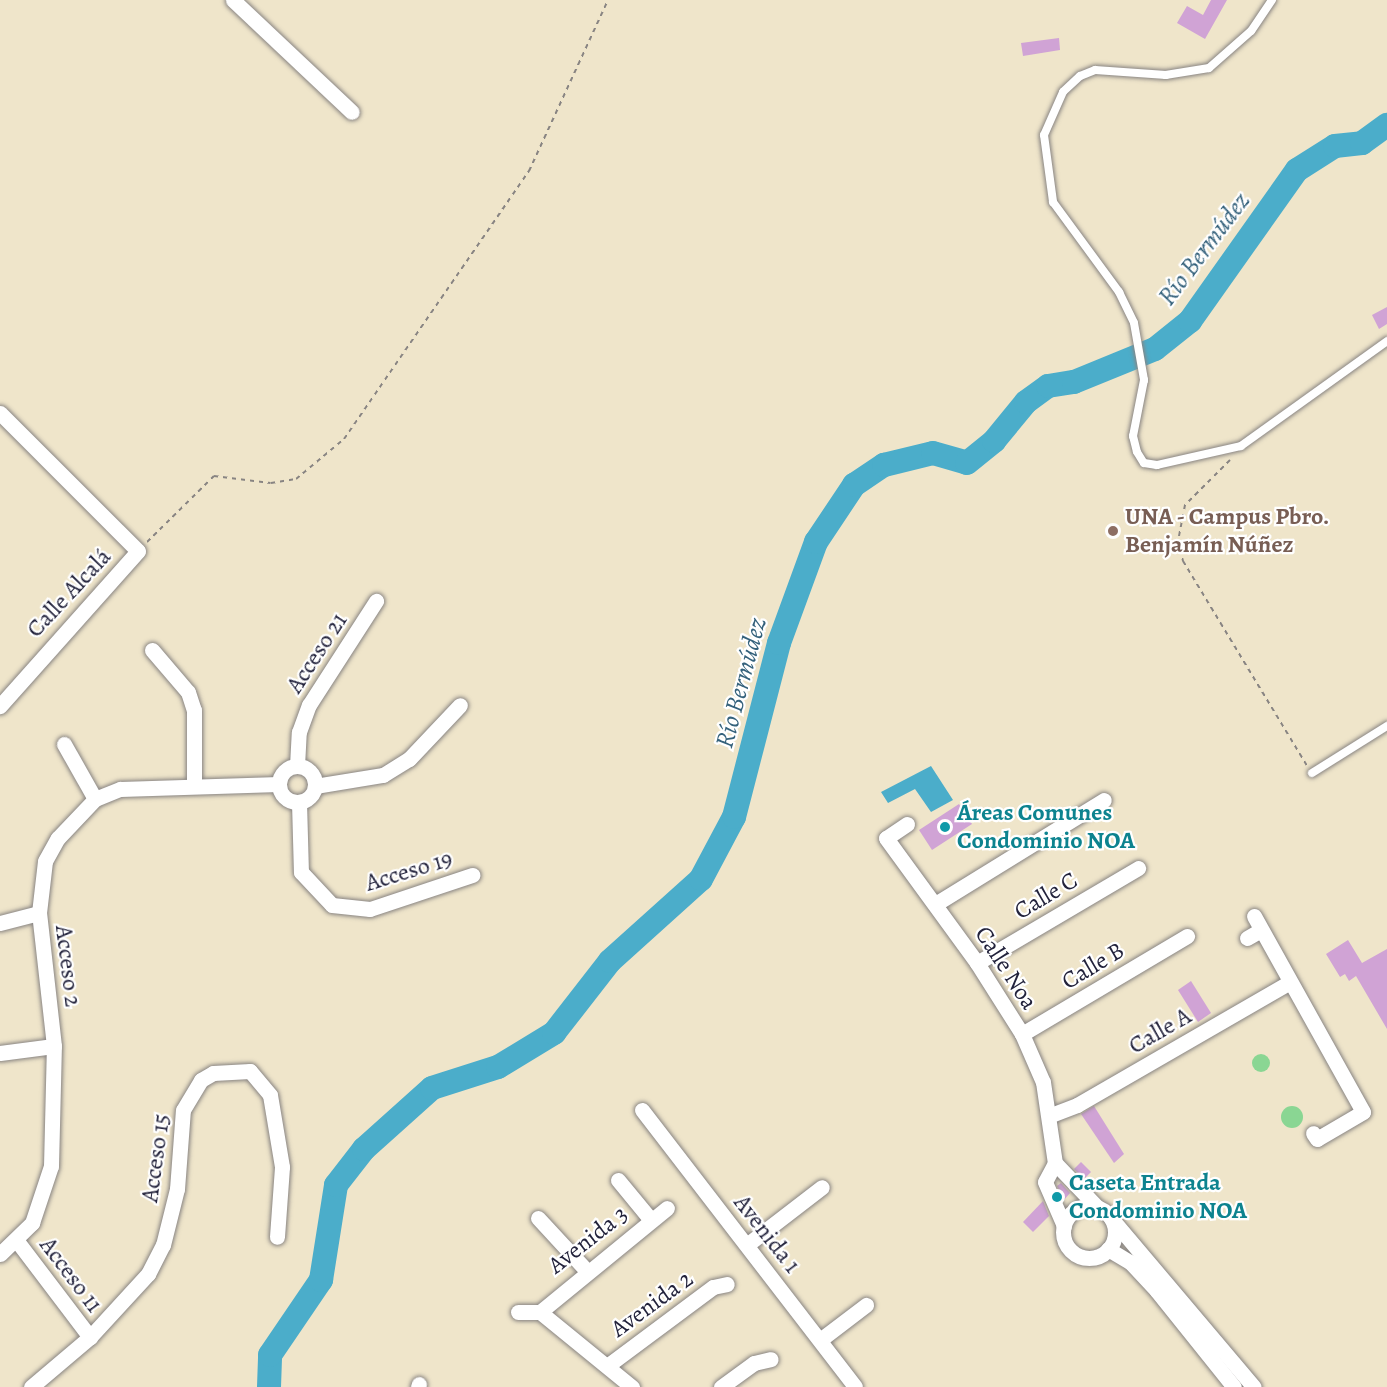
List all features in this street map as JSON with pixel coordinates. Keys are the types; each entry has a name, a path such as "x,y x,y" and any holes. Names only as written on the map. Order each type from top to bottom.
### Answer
{"street":[{"path":"233,0 352,112"},
{"name":"Calle Alcalá","path":"0,706 138,551 1,415"},
{"name":"Acceso 21","path":"297,766 299,732 309,705 376,600"},
{"path":"152,650 188,693 194,710 194,783"},
{"path":"315,786 312,775 297,766 283,773 279,784 283,795 299,802 315,786 383,775 409,759 460,705"},
{"path":"64,744 94,799 147,785 279,784"},
{"name":"Acceso 2","path":"0,1254 32,1223 51,1166 54,1046 39,913 45,861 58,838 94,799"},
{"path":"937,903 1104,800"},
{"name":"Acceso 19","path":"299,802 302,872 332,905 370,909 472,875"},
{"name":"Calle Noa","path":"907,824 886,838 937,903 1022,1034 1051,1114 1055,1163 1045,1182 1064,1226"},
{"name":"Calle C","path":"977,963 1138,868"},
{"path":"0,923 39,913"},
{"path":"1247,939 1257,923 1363,1112 1317,1139 1313,1133"},
{"name":"Calle B","path":"1022,1034 1187,936"},
{"name":"Calle A","path":"1051,1114 1077,1105 1290,982"},
{"path":"0,1053 54,1046"},
{"name":"Acceso 15","path":"90,1337 129,1299 163,1245 177,1189 183,1110 201,1080 213,1072 250,1071 270,1095 282,1167 277,1237"},
{"name":"Avenida 1","path":"642,1110 748,1244 855,1387"},
{"path":"1055,1163 1098,1208 1111,1218 1251,1382 1234,1387 1157,1291 1130,1262 1108,1249"},
{"path":"618,1180 651,1220"},
{"path":"748,1244 822,1187"},
{"name":"Avenida 3","path":"540,1312 586,1270 667,1208"},
{"path":"1098,1208 1073,1212 1064,1226 1065,1243 1077,1255 1094,1258 1108,1249 1115,1234 1111,1218"},
{"path":"538,1218 586,1270"},
{"name":"Acceso 11","path":"16,1241 90,1337"},
{"name":"Avenida 2","path":"607,1366 713,1287 727,1284"},
{"path":"820,1340 866,1305"},
{"path":"518,1312 540,1312 632,1387"},
{"path":"31,1387 90,1337"},
{"path":"721,1387 754,1363 771,1359"}],"lane":[{"path":"1272,0 1251,31 1209,68 1166,75 1095,70 1080,76 1052,111 1044,135 1053,202 1119,292 1134,323 1144,380 1133,436 1144,463 1157,465 1241,446 1387,341"},
{"path":"1312,773 1387,726"}],"path":[{"path":"138,551 214,476 271,483 296,479 344,439 529,171 608,0"},
{"path":"1241,446 1185,505 1178,541 1183,561 1312,773"}],"green space":[{"path":"1257,1054 1265,1054 1270,1059 1268,1070 1257,1072 1252,1067 1252,1059"},
{"path":"1292,1106 1300,1109 1303,1117 1300,1125 1292,1128 1284,1125 1281,1117 1284,1109"}],"water":[{"path":"931,766 953,800 931,812 915,789 888,803 881,792"}],"building":[{"path":"1211,0 1227,0 1205,39 1177,23 1187,6 1203,15"},
{"path":"1059,38 1060,50 1023,56 1021,43"},
{"path":"1387,307 1387,324 1379,329 1372,315"},
{"name":"Áreas Comunes Condominio NOA","path":"959,804 972,824 932,850 919,830"},
{"path":"1348,940 1362,963 1387,949 1387,1029 1356,976 1349,981 1345,974 1340,977 1326,954"},
{"path":"1191,981 1211,1013 1198,1022 1178,990"},
{"path":"1094,1106 1124,1154 1114,1163 1081,1114"},
{"path":"1081,1162 1091,1172 1084,1179 1074,1169"},
{"path":"1061,1183 1070,1193 1064,1200 1057,1186"},
{"path":"1043,1201 1049,1216 1033,1232 1023,1222"}],"waterway":[{"name":"Río Bermúdez","path":"269,1387 270,1355 321,1280 336,1185 364,1149 432,1088 498,1067 554,1033 610,961 701,879 734,817 779,643 816,542 854,485 884,465 933,453 967,463 994,441 1026,402 1048,386 1074,382 1155,349 1190,321 1297,170 1335,146 1362,143 1387,125"}],"place":[{"name":"UNA - Campus Pbro. Benjamín Núñez","path":"1113,531"},
{"name":"Áreas Comunes Condominio NOA","path":"945,827"},
{"name":"Caseta Entrada Condominio NOA","path":"1057,1197"}]}
